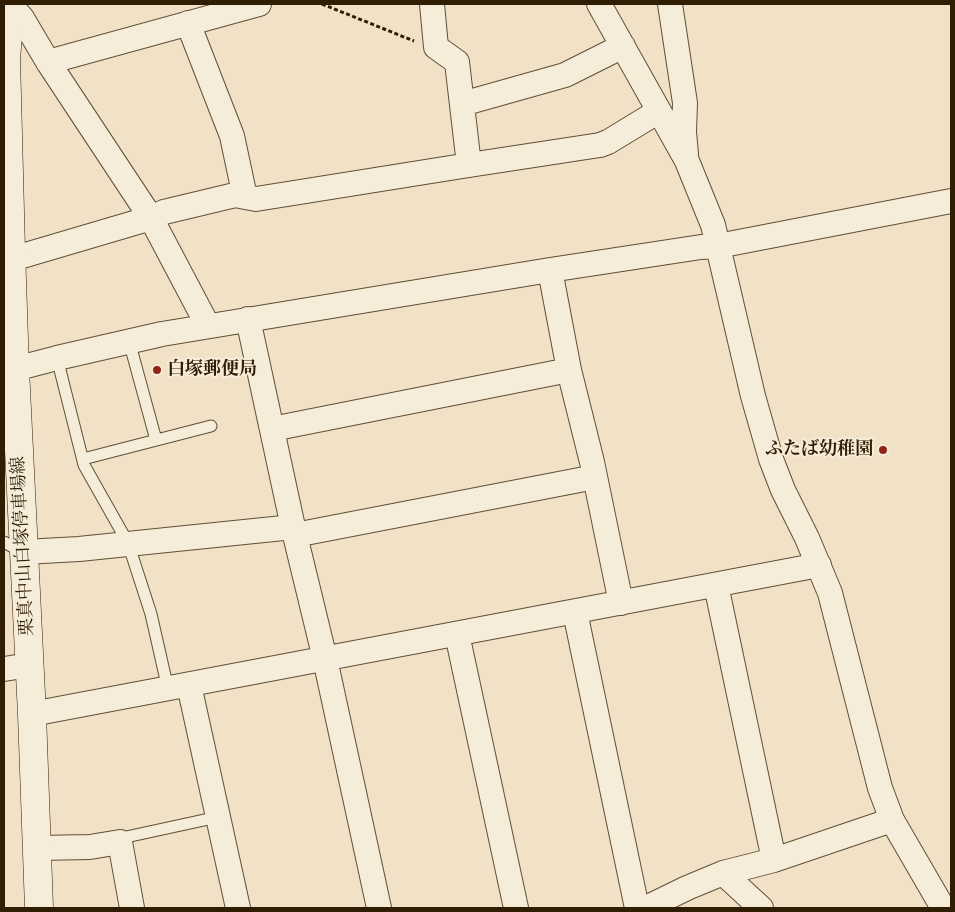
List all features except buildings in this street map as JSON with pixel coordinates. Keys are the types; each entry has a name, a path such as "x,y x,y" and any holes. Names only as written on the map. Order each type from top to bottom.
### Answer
{"main road":[{"name":"栗真中山白塚停車場線","path":"11,5 6,58 10,372 17,667 32,714 39,908"}],"street":[{"path":"48,62 259,4"},
{"path":"432,4 436,46 457,62 469,165"},
{"path":"600,4 687,161 713,225 753,396 771,459 783,490 807,538 830,593 880,788 892,820 943,908"},
{"path":"670,4 685,103 684,132 687,161"},
{"path":"11,5 22,18 48,62 151,218 208,326"},
{"path":"188,23 232,136 245,197"},
{"path":"462,104 565,75 623,46"},
{"path":"9,252 151,218 164,212 235,195 256,199 600,146 659,111"},
{"path":"10,372 57,358 162,334 550,270 718,246 951,201"},
{"path":"550,270 569,370 595,477 621,603"},
{"path":"248,319 379,908"},
{"path":"272,428 569,370"},
{"path":"14,547 79,549 128,543 294,531 595,477"},
{"path":"32,714 819,565"},
{"path":"716,585 774,860"},
{"path":"574,612 637,908"},
{"path":"457,634 516,908"},
{"path":"178,687 218,817 238,908"},
{"path":"646,908 723,873 774,860 892,820"},
{"path":"37,848 90,847 120,842 132,908"},
{"path":"723,873 761,908"}],"lane":[{"path":"129,342 156,440"},
{"path":"57,358 84,465 128,543 151,614 178,687"},
{"path":"83,459 211,426"},
{"path":"120,842 126,837 218,817"}],"path":[{"path":"322,4 417,43 436,46"}],"place":[{"name":"白塚郵便局","path":"157,370"},
{"name":"ふたば幼稚園","path":"883,450"}]}
